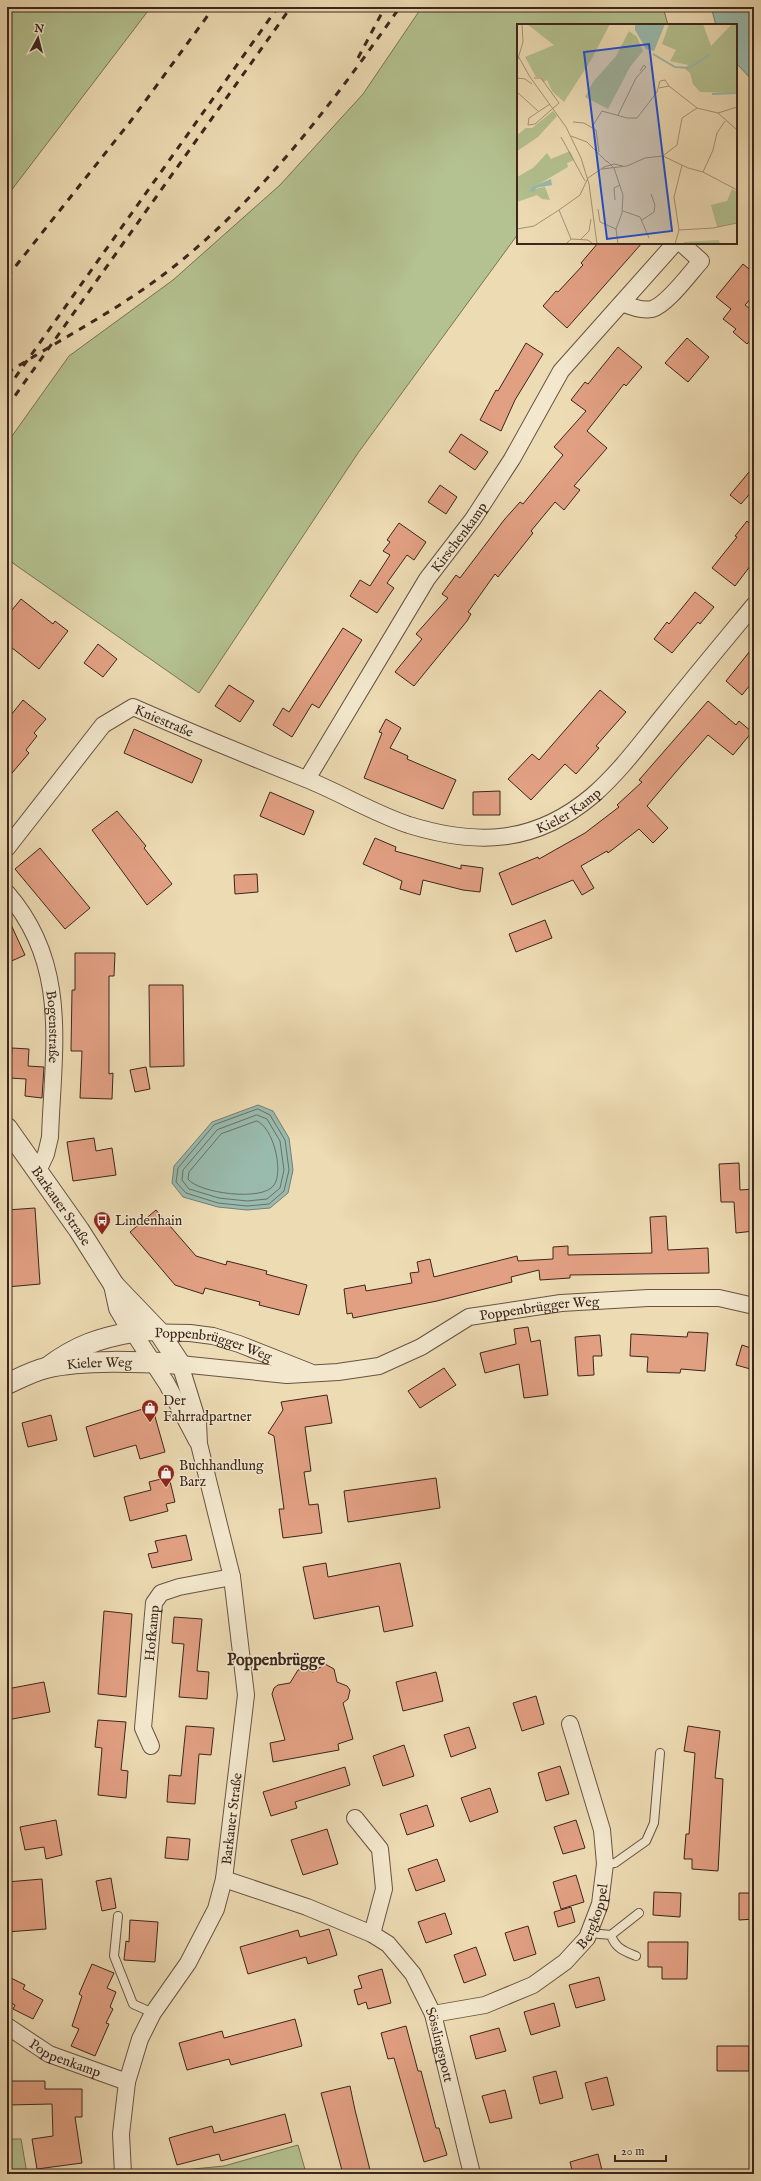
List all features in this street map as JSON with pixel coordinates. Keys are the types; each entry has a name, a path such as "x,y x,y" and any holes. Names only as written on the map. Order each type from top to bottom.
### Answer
{"street":[{"name":"Kirschenkamp","path":"307,779 427,579 473,519 512,459 562,371 674,244"},
{"path":"622,303 634,309 653,309 665,301 701,261 682,244"},
{"name":"Kieler Kamp","path":"307,779 407,824 451,836 498,839 525,834 551,824 592,796 637,748 754,605"},
{"name":"Kniestraße","path":"7,848 103,725 132,707 272,767 307,779"},
{"name":"Bogenstraße","path":"7,893 36,934 48,967 53,998 50,1137 46,1154 38,1171"},
{"name":"Barkauer Straße","path":"7,1128 38,1171 114,1285 159,1332 180,1364 198,1422 199,1444 232,1576 246,1695 224,1879 216,1909 188,1963 153,2013 140,2039 127,2082 121,2134 123,2174"},
{"name":"Barkauer Straße","path":"114,1285 119,1308 154,1362 199,1444"},
{"name":"Poppenbrügger Weg","path":"154,1362 287,1375 338,1372 379,1366 421,1347 469,1317 554,1304 648,1298 719,1298 754,1306"},
{"name":"Poppenbrügger Weg","path":"134,1332 190,1333 212,1336 240,1344 313,1373"},
{"name":"Kieler Weg","path":"7,1384 46,1368 72,1350 92,1341 134,1332"},
{"name":"Kieler Weg","path":"46,1368 78,1364 154,1362"},
{"name":"Hofkamp","path":"151,1746 143,1728 154,1603 161,1593 179,1587 232,1576"},
{"name":"Bergkoppel","path":"433,2014 485,2005 533,1985 565,1962 587,1938 600,1904 605,1864 602,1830 570,1724"},
{"path":"355,1818 380,1850 384,1889 372,1934"},
{"name":"Sösslingspott","path":"224,1879 308,1907 372,1934 388,1944 412,1974 433,2014 472,2174"},
{"name":"Poppenkamp","path":"7,2026 49,2054 127,2082"}],"lane":[{"path":"605,1864 616,1863 646,1840 654,1823 660,1753"},
{"path":"589,1933 611,1935 639,1913"},
{"path":"118,1916 114,1956 133,2004 153,2013"},
{"path":"611,1935 613,1942 620,1950 636,1956"}],"green space":[{"path":"7,7 151,7 7,196"},
{"path":"422,7 663,7 668,24 517,24 517,235 358,453 199,693 7,559 7,443 69,356 173,280 280,185 363,94"},
{"path":"7,2139 21,2139 27,2174 7,2174"},
{"path":"298,2145 306,2173 303,2174 184,2174 183,2170 224,2166"}],"water":[{"path":"711,7 754,7 754,82 737,64 737,24 716,24"},
{"path":"258,1105 273,1111 289,1138 293,1170 288,1193 270,1208 247,1210 218,1207 183,1197 172,1183 174,1166 212,1122"}],"building":[{"path":"597,244 641,244 567,328 543,306 583,265 581,263"},
{"path":"743,264 754,273 754,295 745,305 754,312 754,335 747,344 733,332 736,329 723,319 731,309 716,297"},
{"path":"687,338 709,357 688,382 665,363"},
{"path":"526,343 543,354 515,400 501,431 480,420 496,390 498,391"},
{"path":"618,347 642,367 626,386 624,384 587,431 607,448 574,486 580,490 564,510 555,502 531,531 533,533 498,577 495,574 468,612 471,614 467,621 414,686 395,672 422,639 416,634 448,598 442,594 456,575 460,578 504,520 520,502 523,504 563,455 554,447 586,411 571,400 585,382 588,384"},
{"path":"461,434 488,452 475,470 449,452"},
{"path":"754,466 754,489 741,504 730,495"},
{"path":"440,485 457,497 446,514 428,502"},
{"path":"747,521 754,527 754,561 735,586 712,568 737,537 735,536"},
{"path":"399,523 426,542 414,560 407,555 387,583 394,588 377,613 350,596 360,580 370,586 390,555 383,551 390,542 387,540"},
{"path":"695,592 714,607 700,624 698,622 672,653 654,639 667,622 669,624"},
{"path":"21,599 53,624 55,621 68,631 39,669 7,644 7,616"},
{"path":"343,628 362,640 319,708 312,704 292,737 273,725 283,708 289,712"},
{"path":"98,644 117,659 103,677 84,663"},
{"path":"754,646 754,680 742,695 726,681"},
{"path":"229,685 254,701 240,722 215,706"},
{"path":"600,690 626,712 596,746 599,748 576,774 565,764 531,800 508,779 532,754 539,760"},
{"path":"23,700 46,719 34,733 37,736 26,750 29,753 7,779 7,720"},
{"path":"708,701 736,725 739,721 752,732 733,755 708,735 647,806 668,828 653,843 639,829 608,853 607,851 581,866 594,888 582,895 573,880 512,905 499,873 538,857 539,859 585,833 619,807 617,805 642,782 639,780"},
{"path":"386,719 401,728 390,748 408,756 407,759 456,780 443,809 364,778 382,733 379,732"},
{"path":"134,729 202,760 192,783 124,753"},
{"path":"500,791 500,815 473,815 473,792"},
{"path":"270,792 314,811 304,835 260,816"},
{"path":"117,811 146,846 144,848 172,884 147,905 92,830"},
{"path":"375,838 396,847 395,851 461,869 461,865 483,868 480,892 463,890 423,880 420,895 400,889 402,881 363,864"},
{"path":"40,848 90,908 65,929 15,869"},
{"path":"257,874 258,892 235,894 234,875"},
{"path":"7,916 25,955 7,963"},
{"path":"545,920 552,938 516,952 509,934"},
{"path":"75,953 115,953 114,976 109,976 109,1074 113,1073 112,1099 80,1098 82,1051 71,1051 72,990 75,990"},
{"path":"149,985 183,985 184,1066 150,1067"},
{"path":"12,1048 29,1049 28,1066 44,1067 42,1098 25,1096 26,1079 10,1078"},
{"path":"146,1067 150,1089 135,1092 130,1070"},
{"path":"94,1138 96,1151 112,1148 116,1175 73,1181 67,1142"},
{"path":"739,1163 740,1190 754,1189 754,1231 736,1233 734,1202 721,1202 719,1164"},
{"path":"35,1208 40,1284 7,1287 7,1210"},
{"path":"156,1210 196,1256 226,1265 227,1261 267,1271 266,1274 307,1285 299,1315 259,1305 260,1302 205,1288 203,1294 175,1285 130,1232"},
{"path":"666,1216 668,1250 708,1248 709,1273 570,1275 570,1278 540,1280 539,1270 511,1277 512,1282 437,1301 353,1318 352,1313 347,1314 344,1289 365,1285 366,1291 412,1283 410,1273 419,1272 417,1262 430,1259 434,1277 517,1256 518,1261 553,1259 553,1247 568,1246 568,1255 652,1253 650,1217"},
{"path":"528,1327 531,1342 540,1340 548,1395 524,1398 519,1364 485,1373 480,1353 516,1344 514,1329"},
{"path":"688,1332 708,1333 705,1371 681,1369 680,1373 647,1372 648,1357 630,1356 631,1334 687,1337"},
{"path":"600,1335 602,1356 593,1356 594,1375 578,1376 575,1337"},
{"path":"742,1345 754,1349 754,1370 736,1365"},
{"path":"444,1368 456,1385 420,1408 408,1391"},
{"path":"327,1395 332,1423 305,1427 311,1471 304,1472 309,1505 318,1504 322,1533 283,1538 279,1509 284,1509 274,1436 268,1433 283,1410 281,1402"},
{"path":"152,1406 165,1452 140,1459 136,1445 94,1457 86,1427"},
{"path":"51,1415 57,1440 28,1447 22,1423"},
{"path":"169,1477 175,1502 166,1504 168,1511 130,1521 124,1497 151,1490 149,1482"},
{"path":"436,1478 440,1508 348,1522 344,1491"},
{"path":"186,1535 192,1560 152,1568 148,1554 158,1552 155,1541"},
{"path":"326,1563 328,1577 400,1563 413,1626 384,1632 379,1606 314,1619 303,1567"},
{"path":"104,1611 132,1614 126,1697 98,1694"},
{"path":"174,1617 202,1619 197,1671 209,1672 207,1699 179,1697 184,1644 172,1643"},
{"path":"325,1664 334,1669 337,1682 347,1686 350,1690 348,1699 343,1703 353,1739 338,1744 339,1750 273,1762 270,1743 285,1740 272,1694 274,1688 278,1685 290,1683 298,1670 304,1669 313,1672"},
{"path":"436,1672 443,1701 403,1711 396,1682"},
{"path":"44,1682 50,1712 7,1720 7,1689"},
{"path":"536,1696 544,1724 522,1731 513,1703"},
{"path":"98,1720 126,1722 121,1770 128,1771 126,1798 98,1795 102,1748 95,1747"},
{"path":"186,1726 214,1728 211,1755 199,1754 195,1804 167,1802 169,1775 181,1776"},
{"path":"688,1726 720,1731 715,1778 723,1779 718,1871 692,1869 692,1859 684,1859 686,1834 689,1834 695,1753 684,1751"},
{"path":"469,1727 476,1748 451,1757 444,1735"},
{"path":"404,1745 414,1776 383,1786 373,1756"},
{"path":"560,1766 569,1794 546,1801 538,1773"},
{"path":"345,1767 350,1785 295,1802 297,1808 271,1816 263,1792"},
{"path":"490,1788 498,1812 470,1822 461,1798"},
{"path":"427,1805 434,1826 407,1835 400,1814"},
{"path":"56,1820 62,1855 46,1859 44,1847 25,1850 20,1827"},
{"path":"576,1820 585,1848 563,1854 554,1827"},
{"path":"327,1829 338,1864 303,1875 291,1840"},
{"path":"167,1837 190,1839 188,1860 165,1858"},
{"path":"437,1859 445,1881 416,1891 408,1869"},
{"path":"576,1875 584,1902 561,1909 553,1882"},
{"path":"111,1878 116,1908 102,1911 96,1881"},
{"path":"42,1879 46,1929 7,1932 7,1882"},
{"path":"654,1892 681,1893 680,1917 653,1915"},
{"path":"739,1893 754,1893 754,1919 739,1920"},
{"path":"571,1907 575,1922 558,1927 554,1912"},
{"path":"445,1913 452,1934 426,1943 418,1922"},
{"path":"130,1920 158,1922 155,1962 124,1960 126,1941 129,1942"},
{"path":"528,1926 536,1954 514,1961 505,1933"},
{"path":"329,1929 337,1955 308,1964 306,1957 248,1974 240,1947 298,1930 300,1937"},
{"path":"648,1942 688,1942 687,1979 662,1979 662,1967 648,1967"},
{"path":"476,1947 486,1975 464,1983 454,1955"},
{"path":"92,1964 114,1973 107,1988 116,1992 110,2007 113,2009 106,2023 109,2024 95,2056 71,2046 79,2029 72,2026 82,1996 79,1994"},
{"path":"382,1969 391,2003 368,2009 366,2002 358,2005 354,1990 362,1988 358,1976"},
{"path":"7,1976 25,1985 23,1989 43,2000 33,2019 13,2009 15,2005 7,2001"},
{"path":"599,1977 605,2000 576,2008 569,1985"},
{"path":"554,2003 560,2026 531,2035 524,2012"},
{"path":"295,2019 302,2046 231,2065 229,2059 187,2070 179,2043 222,2031 224,2038"},
{"path":"406,2026 418,2071 421,2071 436,2128 439,2128 447,2155 424,2162 394,2058 388,2059 381,2033"},
{"path":"499,2028 506,2051 476,2059 470,2036"},
{"path":"717,2046 749,2046 749,2071 717,2071"},
{"path":"556,2071 563,2098 540,2104 533,2077"},
{"path":"607,2077 614,2105 592,2110 585,2083"},
{"path":"7,2081 45,2081 45,2089 82,2089 82,2117 75,2117 82,2163 37,2169 32,2139 53,2136 52,2104 7,2105"},
{"path":"350,2086 371,2174 343,2174 321,2093"},
{"path":"505,2090 512,2118 490,2123 482,2096"},
{"path":"285,2114 292,2142 221,2161 219,2154 177,2165 169,2138 212,2126 214,2133"},
{"path":"598,2154 603,2174 573,2174 570,2162"}],"railway":[{"path":"7,277 130,122 214,7"},
{"path":"7,389 278,7"},
{"path":"7,407 291,7"},
{"path":"358,58 385,7"},
{"path":"7,373 106,314 163,275 198,247 231,216 292,150 348,80 400,7"}],"place":[{"name":"Lindenhain","path":"102,1235"},
{"name":"Der Fahrradpartner","path":"150,1423"},
{"name":"Buchhandlung Barz","path":"166,1488"}],"district":[{"name":"Poppenbrügge","path":"276,1659"}]}
